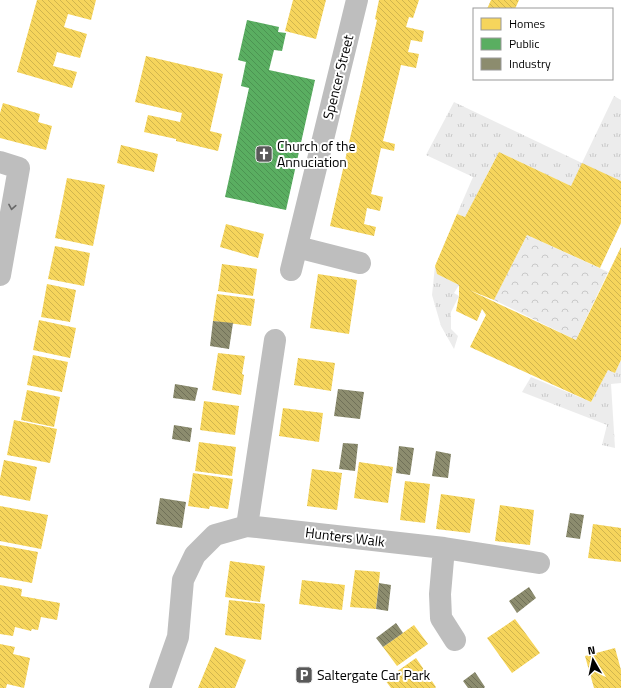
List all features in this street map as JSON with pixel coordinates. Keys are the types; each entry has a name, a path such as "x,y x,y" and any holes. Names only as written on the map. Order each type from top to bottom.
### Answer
{"street":[{"name":"Spencer Street","path":"290,270 297,247 357,0"},
{"path":"0,274 9,165"},
{"path":"297,247 360,263"},
{"path":"247,526 275,340"},
{"name":"Hunters Walk","path":"160,688 178,637 183,580 195,555 215,536 247,526 444,548 539,563"},
{"path":"444,548 440,594 442,618 455,640"}],"green space":[{"path":"614,96 621,100 621,181 582,164 571,186 499,152 465,217 457,214 473,177 426,155 454,102 582,163"},
{"path":"527,235 608,272 576,340 494,300"},
{"path":"435,266 437,274 459,285 454,293 459,296 451,312 451,329 458,336 454,349 441,326 432,295"},
{"path":"621,360 621,383 611,384 615,448 602,445 607,425 522,392 531,377 591,402 608,370 615,373"}],"building: Homes":[{"path":"37,0 96,0 91,20 68,14 64,27 87,34 80,58 57,52 53,66 77,72 72,88 17,72"},
{"path":"293,0 326,0 316,39 285,31"},
{"path":"379,0 419,0 413,18 409,17 406,27 424,31 422,42 411,40 408,52 419,54 416,68 401,65 383,141 395,144 394,151 381,148 371,194 383,197 380,211 367,208 364,224 376,227 374,236 330,226 377,20 375,19"},
{"path":"491,0 519,0 515,8 487,8"},
{"path":"146,56 223,74 210,131 222,134 218,151 144,132 148,115 180,122 182,113 135,102"},
{"path":"3,103 40,114 38,122 52,126 46,150 0,138 0,113"},
{"path":"121,145 158,154 154,172 117,163"},
{"path":"499,152 571,186 582,163 621,181 621,223 600,268 527,235 494,300 469,290 576,340 621,247 621,360 615,373 608,370 591,402 470,347 486,315 482,309 477,321 456,311 459,296 459,285 437,274 435,266 457,214 465,217"},
{"path":"67,178 105,185 93,246 55,238"},
{"path":"226,224 264,234 258,258 220,247"},
{"path":"55,246 90,253 84,286 48,279"},
{"path":"222,264 257,269 253,296 218,291"},
{"path":"318,274 357,280 349,334 310,328"},
{"path":"47,284 76,290 70,322 41,317"},
{"path":"217,294 255,299 251,326 213,321"},
{"path":"39,320 76,328 70,358 33,350"},
{"path":"218,353 245,356 241,395 212,390"},
{"path":"33,355 68,362 62,392 27,385"},
{"path":"298,358 335,363 331,391 294,385"},
{"path":"27,390 60,397 54,427 21,420"},
{"path":"204,401 239,406 235,435 200,430"},
{"path":"283,408 323,413 319,442 279,436"},
{"path":"14,420 57,429 50,463 7,455"},
{"path":"199,442 236,447 232,476 195,471"},
{"path":"4,460 37,467 30,501 0,495 0,479"},
{"path":"359,462 393,467 388,503 354,498"},
{"path":"312,469 342,473 337,510 307,506"},
{"path":"193,473 233,479 228,509 210,506 209,509 188,506"},
{"path":"405,481 430,484 425,523 400,520"},
{"path":"441,494 475,499 470,533 436,529"},
{"path":"500,505 534,510 530,545 495,541"},
{"path":"0,506 48,515 41,549 0,541"},
{"path":"593,524 621,528 621,562 588,558"},
{"path":"0,545 38,552 32,583 0,577"},
{"path":"230,561 265,566 260,602 225,597"},
{"path":"355,570 380,572 376,609 350,607"},
{"path":"302,580 345,585 342,610 299,604"},
{"path":"0,585 22,589 21,596 60,603 57,620 41,617 38,630 32,629 31,631 15,627 13,636 0,634"},
{"path":"229,600 265,604 261,640 225,635"},
{"path":"515,619 540,653 512,673 487,638"},
{"path":"414,625 428,644 397,666 383,647"},
{"path":"0,644 15,647 13,654 30,658 24,688 7,684 6,688 0,688"},
{"path":"215,647 246,660 235,688 198,688"},
{"path":"615,648 621,670 621,688 594,688 585,656"},
{"path":"416,658 436,687 391,688 385,680"}],"building: Public":[{"path":"247,20 279,27 278,32 286,33 282,51 274,50 269,70 315,80 286,210 225,197 249,88 241,86 246,62 238,60"}],"building: Industry":[{"path":"213,321 233,323 229,349 210,346"},
{"path":"175,384 198,388 195,401 173,398"},
{"path":"338,389 364,392 360,419 334,416"},
{"path":"174,425 192,428 190,442 172,439"},
{"path":"343,443 358,444 355,471 339,469"},
{"path":"399,446 414,448 410,475 396,473"},
{"path":"436,451 451,454 448,478 432,476"},
{"path":"160,498 186,502 182,528 156,524"},
{"path":"570,513 584,515 580,539 566,537"},
{"path":"379,583 391,585 388,611 376,609"},
{"path":"529,587 536,598 517,613 509,601"},
{"path":"396,623 403,633 383,647 376,638"},
{"path":"475,672 485,687 484,688 468,688 463,681"}],"place":[{"name":"Church of the Annuciation","path":"264,154"},
{"name":"Saltergate Car Park","path":"304,675"}]}
